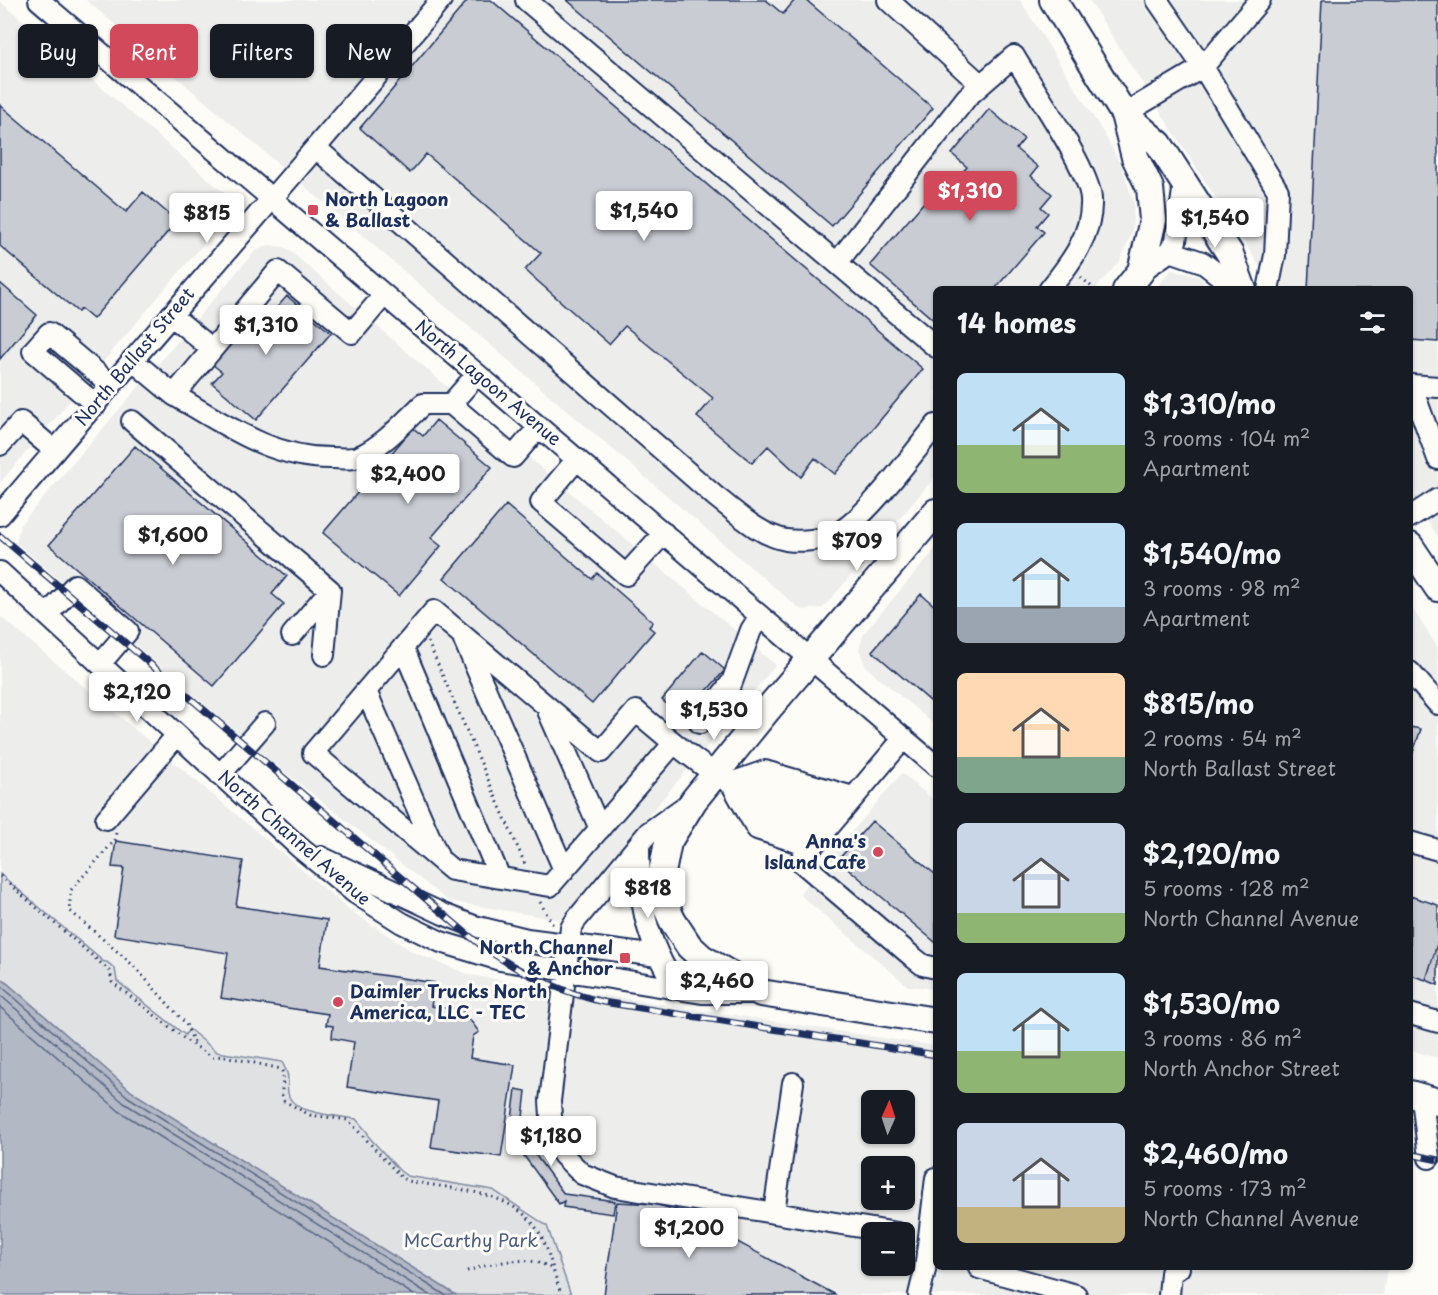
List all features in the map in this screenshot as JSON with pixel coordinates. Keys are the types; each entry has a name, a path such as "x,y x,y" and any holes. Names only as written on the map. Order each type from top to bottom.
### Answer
{"main road":[{"path":"1053,0 1124,114 1159,144 1230,254 1242,286"},
{"path":"1124,114 1135,157 1150,188 1153,220 1133,280"},
{"path":"760,993 702,958 689,946 666,906 662,873 664,857 674,830 694,800 723,778 811,659 933,516"},
{"path":"1413,550 1438,588"},
{"name":"North Channel Avenue","path":"760,993 933,1020"}],"street":[{"name":"North Lagoon Avenue","path":"39,0 760,616 904,738 933,759"},
{"name":"North Ballast Street","path":"0,515 441,0"},
{"path":"526,0 933,344"},
{"path":"888,0 980,84"},
{"path":"1157,0 1203,67 1278,191 1275,255 1269,286"},
{"path":"1124,114 1203,67 1260,0"},
{"path":"837,263 967,97 1014,56 1080,166 1091,197 1090,216 1081,246 1052,286"},
{"path":"316,148 716,497 758,528 786,540 817,539 839,532 857,518 933,429"},
{"path":"1133,280 1170,251 1178,236 1184,183"},
{"path":"1170,251 1202,262 1233,286"},
{"path":"174,394 278,271 352,333 384,295"},
{"path":"171,315 212,349"},
{"path":"96,405 33,351 49,333 111,385"},
{"path":"132,360 174,394 255,442 282,452 327,459 357,458 376,447 423,404 451,404 513,457 539,427"},
{"path":"451,404 477,374"},
{"path":"1413,385 1438,387"},
{"path":"1413,389 1432,427 1438,459"},
{"path":"132,421 330,590"},
{"path":"0,445 21,422 55,451"},
{"path":"577,459 541,502 626,576 664,533"},
{"path":"1413,515 1438,499"},
{"name":"North Channel Avenue","path":"0,572 299,847 355,893 421,933 484,956 565,971 702,993 760,993"},
{"path":"47,615 75,585 128,631 100,664"},
{"path":"292,635 330,590"},
{"path":"324,655 330,590"},
{"path":"674,743 550,886 452,870 313,753 434,611 601,752 636,711 697,762 723,778 768,803 831,823"},
{"path":"699,723 732,682 751,630 760,616"},
{"path":"462,635 564,870"},
{"path":"403,647 500,878"},
{"path":"1413,675 1438,704"},
{"path":"366,691 440,860"},
{"path":"546,706 600,829"},
{"path":"220,775 265,723"},
{"path":"106,819 177,735"},
{"path":"904,738 800,861 914,958 923,965 933,967"},
{"path":"723,778 765,771 831,823"},
{"path":"723,778 758,830 831,823"},
{"path":"694,800 650,832 562,936 565,971 550,1101 552,1131 563,1155 582,1174 615,1188 861,1227"},
{"path":"1413,843 1438,850"},
{"path":"639,844 641,901 650,938 658,957 677,989"},
{"path":"299,847 466,923 507,935 562,936 658,957"},
{"path":"1413,1015 1438,1022"},
{"path":"774,1212 793,1083"},
{"path":"1423,1098 1429,1158"},
{"path":"919,1295 932,1250 933,1232"},
{"path":"915,1242 932,1250"},
{"path":"986,1270 1076,1295"},
{"path":"1169,1295 1171,1273 1176,1270"},
{"path":"1181,1270 1185,1274 1181,1295"}],"path":[{"path":"839,532 863,568"},
{"path":"421,626 529,874"},
{"path":"0,876 110,971 112,982 195,1047 213,1057 224,1056 281,1069 284,1075 282,1098 284,1101 310,1115 348,1120 400,1177 417,1183 490,1195 529,1218 542,1236 562,1295"},
{"path":"71,890 69,910 133,965 186,1024 195,1047"},
{"path":"535,894 562,936"},
{"path":"467,1271 527,1259 543,1263 553,1270"}],"shaded area":[{"path":"86,0 1020,0 1106,137 1122,167 1134,203 1132,233 1120,261 1098,286 933,286 933,480 823,608 801,610 177,78 198,78 198,24 114,24"},
{"path":"1089,0 1438,0 1438,537 1413,500 1413,286 1272,286"},
{"path":"0,1 27,24 18,24 18,78 90,78 228,196 231,206 217,228 0,483"},
{"path":"269,245 289,250 534,462 776,665 560,920 448,901 272,762 16,543 20,525 255,251"},
{"path":"1171,270 1200,277 1206,286 1158,286"},
{"path":"933,552 933,723 866,667 859,649 864,633"},
{"path":"1413,610 1438,648 1438,1058 1413,1051"},
{"path":"0,616 351,911 413,952 470,975 933,1046 933,1270 1387,1270 1383,1295 571,1295 547,1227 509,1200 407,1176 368,1136 356,1119 313,1112 292,1101 288,1091 290,1077 217,1052 189,1029 185,1036 117,983 115,968 108,962 104,962 0,874"},
{"path":"902,773 933,799 933,989 908,986 799,894"}],"green space":[{"name":"McCarthy Park","path":"0,874 115,969 117,981 185,1035 189,1029 217,1052 282,1062 288,1076 288,1093 291,1100 306,1110 356,1119 368,1136 407,1176 493,1190 547,1226 571,1295 456,1295 132,1092 0,977"}],"water":[{"path":"0,977 132,1092 456,1295 0,1295"}],"building":[{"path":"468,0 491,0 923,369 835,474 815,458 801,477 768,446 752,463 697,417 713,398 625,326 609,344 525,270 541,253 426,154 410,173 360,128 402,78 412,78 412,66"},
{"path":"567,0 766,0 783,14 795,0 806,0 933,108 832,226"},
{"path":"1322,0 1438,0 1438,342 1413,340 1413,286 1308,286"},
{"path":"0,105 126,212 143,192 177,221 93,319 81,309 78,312 0,246"},
{"path":"989,109 1024,139 1016,149 1038,167 1031,176 1052,194 1041,207 1048,213 1037,226 1044,232 997,286 933,286 933,319 870,265 937,187 945,193 967,167 952,154"},
{"path":"0,283 37,315 0,359"},
{"path":"287,296 331,333 256,420 212,383 222,372 208,361 245,317 259,328"},
{"path":"436,420 492,467 431,538 441,546 399,596 323,533 413,428 423,436"},
{"path":"135,446 287,576 272,594 284,604 214,686 49,545"},
{"path":"506,505 592,579 597,573 653,622 649,627 654,631 592,704 444,578"},
{"path":"921,594 933,604 933,703 872,651"},
{"path":"703,651 725,670 683,718 662,700"},
{"path":"1413,728 1421,729 1413,752"},
{"path":"872,821 933,872 933,940 838,860"},
{"name":"Daimler Trucks North America, LLC - TEC","path":"116,841 243,861 236,906 327,920 320,966 435,983 431,1006 453,1009 459,1005 479,1032 473,1036 470,1058 515,1065 501,1157 431,1147 438,1101 347,1087 354,1042 332,1038 333,1026 326,1025 328,1014 221,998 228,953 114,935 124,868 112,867"},
{"path":"1413,897 1438,905 1438,941 1426,980 1413,976"},
{"path":"1438,941 1438,985 1426,980"},
{"path":"516,1089 526,1091 521,1135 564,1194 615,1201 613,1214 563,1207 564,1201 559,1204 511,1138 516,1135 510,1135"},
{"path":"617,1202 654,1204 680,1211 836,1295 604,1295"}],"railway":[{"path":"0,536 467,934 514,967 548,984 603,1002 933,1055"},
{"path":"1413,1155 1438,1160"}],"place":[{"name":"North Lagoon & Ballast","path":"313,210"},
{"name":"Anna's Island Cafe","path":"878,852"},
{"name":"North Channel & Anchor","path":"625,958"},
{"name":"Daimler Trucks North America, LLC - TEC","path":"338,1002"}]}
